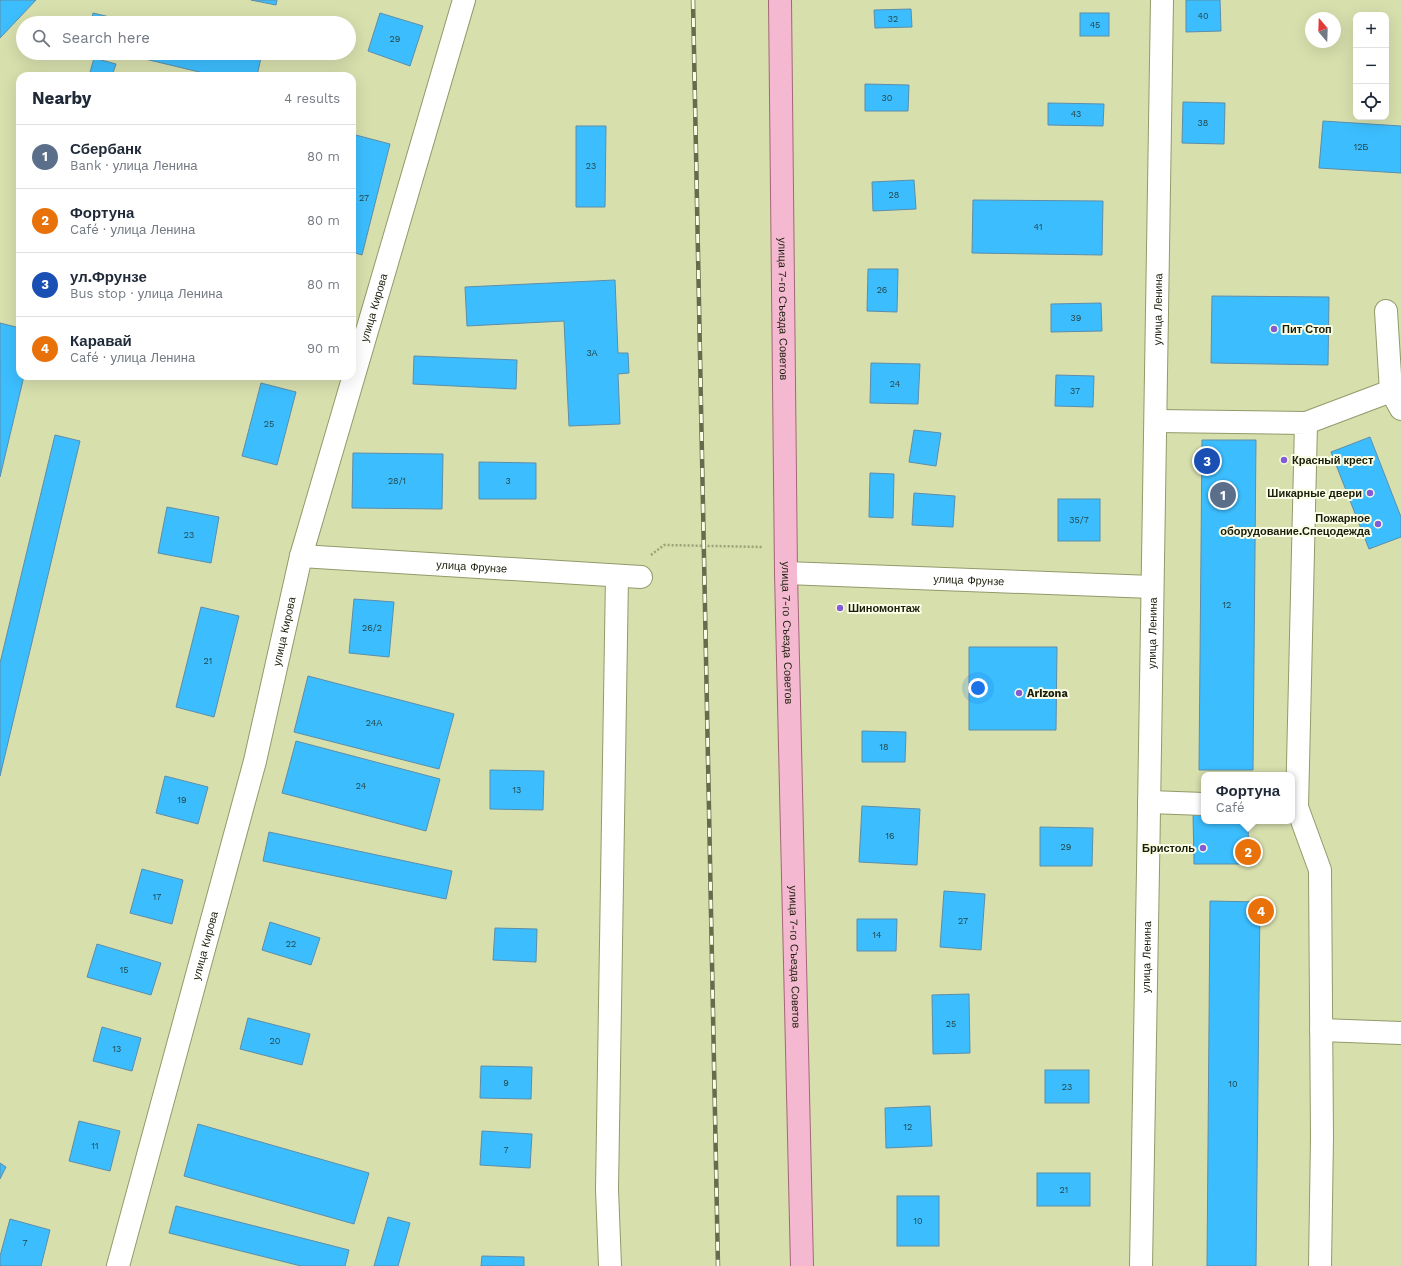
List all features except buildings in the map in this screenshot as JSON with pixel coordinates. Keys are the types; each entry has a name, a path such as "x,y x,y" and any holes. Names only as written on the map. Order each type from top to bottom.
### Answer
{"main road":[{"name":"улица 7-го Съезда Советов","path":"780,0 786,574 802,1266"}],"street":[{"name":"улица Кирова","path":"356,368 464,0"},
{"name":"улица Ленина","path":"1141,1266 1152,587 1157,421 1162,0"},
{"path":"1157,421 1306,423 1396,400 1386,312"},
{"name":"улица Кирова","path":"118,1266 255,761 301,556 353,380"},
{"path":"1306,423 1295,806 1320,870 1320,1266"},
{"name":"улица Фрунзе","path":"301,556 642,577"},
{"name":"улица Фрунзе","path":"786,574 1152,587"},
{"path":"610,1266 607,1189 617,576"},
{"path":"1149,802 1201,804"},
{"path":"1321,1030 1401,1033"}],"path":[{"path":"642,577 647,560 664,545 767,547"}],"railway":[{"path":"693,0 718,1266"}],"place":[{"name":"Пит Стоп","path":"1274,329"},
{"name":"Красный крест","path":"1284,460"},
{"name":"ул.Фрунзе","path":"1207,461"},
{"name":"Шикарные двери","path":"1370,493"},
{"name":"Сбербанк","path":"1223,495"},
{"name":"Пожарное оборудование.Спецодежда","path":"1378,524"},
{"name":"Шиномонтаж","path":"840,608"},
{"name":"Arizona","path":"1019,693"},
{"name":"Бристоль","path":"1203,848"},
{"name":"Фортуна","path":"1248,852"},
{"name":"Каравай","path":"1261,911"}]}
